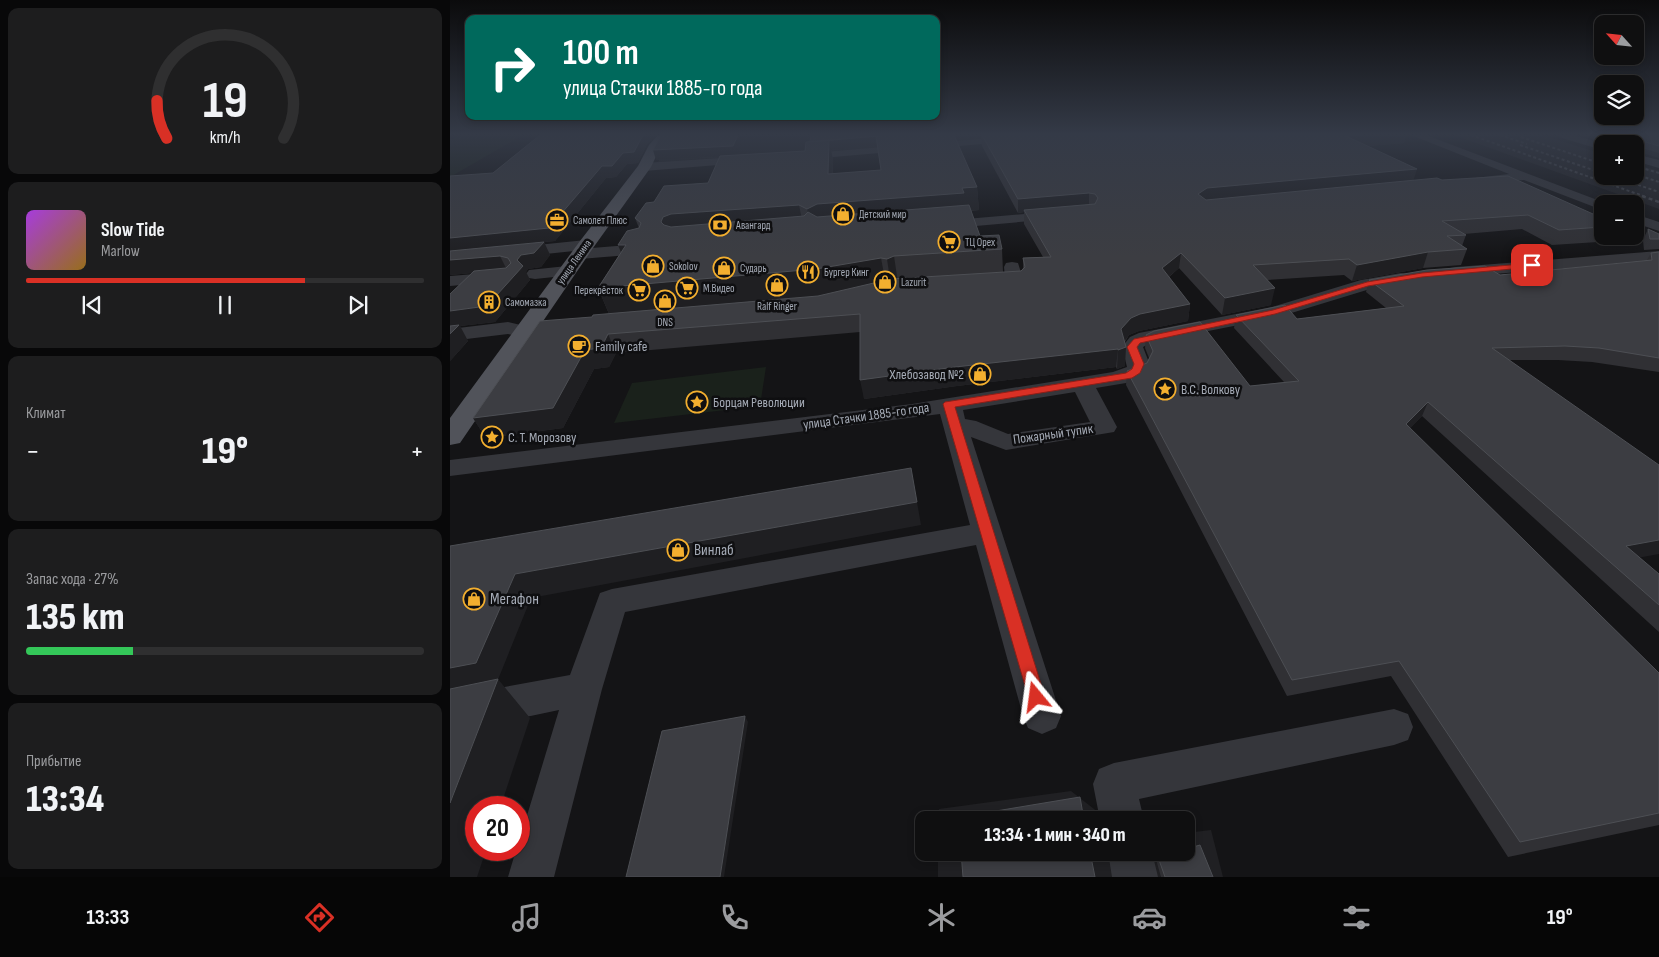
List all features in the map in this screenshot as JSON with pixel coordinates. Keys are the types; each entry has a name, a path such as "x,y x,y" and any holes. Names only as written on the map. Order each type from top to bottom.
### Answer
{"main road":[{"name":"улица Ленина","path":"450,437 637,176"}],"street":[{"path":"1463,183 1527,176 1594,202"},
{"path":"931,226 1070,214"},
{"path":"1644,221 1659,227"},
{"path":"450,259 578,257 641,249"},
{"name":"улица Стачки 1885-го года","path":"450,468 912,411 952,416 1082,384 1128,376 1136,371 1139,364 1132,347 1137,340 1146,337 1275,312 1367,284 1427,274 1659,256"},
{"path":"535,274 578,257"},
{"path":"976,285 1015,282 1012,267"},
{"path":"450,281 507,276"},
{"path":"450,335 508,328 525,332 569,328"},
{"name":"Пожарный тупик","path":"952,416 967,426 1006,442 1105,427 1082,384"},
{"path":"952,416 1042,716"},
{"path":"531,877 584,689 612,602 987,532"},
{"path":"450,715 584,689"},
{"path":"1120,811 1114,784 1394,727"},
{"path":"1132,861 1135,877"}],"shaded area":[{"path":"1567,176 1594,176 1594,185 1644,185 1644,176 1659,176 1659,209 1644,204 1644,195 1620,195"},
{"path":"766,367 760,406 614,423 632,383"},
{"path":"1071,791 1097,811 939,811 939,809"},
{"path":"1211,830 1223,877 938,877 938,861 1195,861 1195,832"}],"building":[{"path":"450,176 594,176 549,228 450,238"},
{"path":"711,176 972,176 977,187 962,188 964,193 817,204 807,209 799,205 671,214 663,217 661,222 671,227 804,216 808,212 817,217 969,205 980,236 999,235 1002,249 894,256 887,259 881,258 816,269 598,288 626,245 618,245 627,231 639,228 641,223 635,218 646,203 654,202 664,186 708,183"},
{"path":"1005,176 1340,176 1207,188 1198,194 1206,200 1437,178 1442,180 1508,176 1594,214 1594,228 1559,230 1528,215 1442,221 1466,235 1447,236 1467,249 1428,252 1357,265 1349,259 1253,265 1275,288 1225,298 1181,253 1162,268 1190,304 1140,314 1131,318 1121,329 1126,347 1118,350 955,367 860,380 860,314 608,334 601,348 585,350 553,408 473,418 540,321 818,296 891,279 1021,271 1025,267 1023,258 1051,257 1024,210 1095,204 1098,198 1095,194 1018,199"},
{"path":"1648,229 1659,234 1659,239 1650,239"},
{"path":"544,242 534,253 521,255 517,260 523,266 487,306 450,311 450,294 474,271 506,268 511,263 508,258 500,256 450,260 450,251"},
{"path":"1659,252 1659,358 1599,348 1565,346 1492,348 1659,465 1659,540 1626,546 1659,574 1659,605 1428,402 1406,424 1659,673 1659,813 1520,842 1399,661 1292,680 1127,371 1147,363 1153,351 1146,335 1154,331 1200,322 1250,386 1299,381 1236,315 1285,305 1297,319 1404,306 1369,280 1427,270 1485,266 1500,275 1652,260 1651,253"},
{"path":"459,325 450,334 450,326"},
{"path":"911,468 917,502 515,574 476,663 450,668 450,546"},
{"path":"498,679 450,803 450,689"},
{"path":"745,716 720,877 626,877 662,731"},
{"path":"1080,797 1082,811 996,811"},
{"path":"1200,845 1213,877 1165,877 1159,861 1195,861 1195,846"},
{"path":"962,861 1092,861 1095,877 963,877"}],"railway":[{"path":"1587,176 1646,197"},
{"path":"1644,177 1659,182"},
{"path":"1638,185 1659,192"},
{"path":"1644,197 1659,202"}],"place":[{"name":"Детский мир","path":"843,214"},
{"name":"Самолет Плюс","path":"557,220"},
{"name":"Авангард","path":"720,225"},
{"name":"ТЦ Орех","path":"949,242"},
{"name":"Sokolov","path":"653,266"},
{"name":"Сударь","path":"724,268"},
{"name":"Бургер Кинг","path":"808,272"},
{"name":"Lazurit","path":"885,282"},
{"name":"Ralf Ringer","path":"777,285"},
{"name":"М.Видео","path":"687,288"},
{"name":"Перекрёсток","path":"639,290"},
{"name":"DNS","path":"665,301"},
{"name":"Самомазка","path":"489,302"},
{"name":"Family cafe","path":"579,346"},
{"name":"Хлебозавод №2","path":"980,374"},
{"name":"В.С. Волкову","path":"1165,389"},
{"name":"Борцам Революции","path":"697,402"},
{"name":"С. Т. Морозову","path":"492,437"},
{"name":"Винлаб","path":"678,550"},
{"name":"Мегафон","path":"474,599"}],"route":[{"path":"1036,697 948,404 1128,376 1136,371 1139,364 1132,347 1137,340 1275,312 1367,284 1422,275 1532,265"}]}
